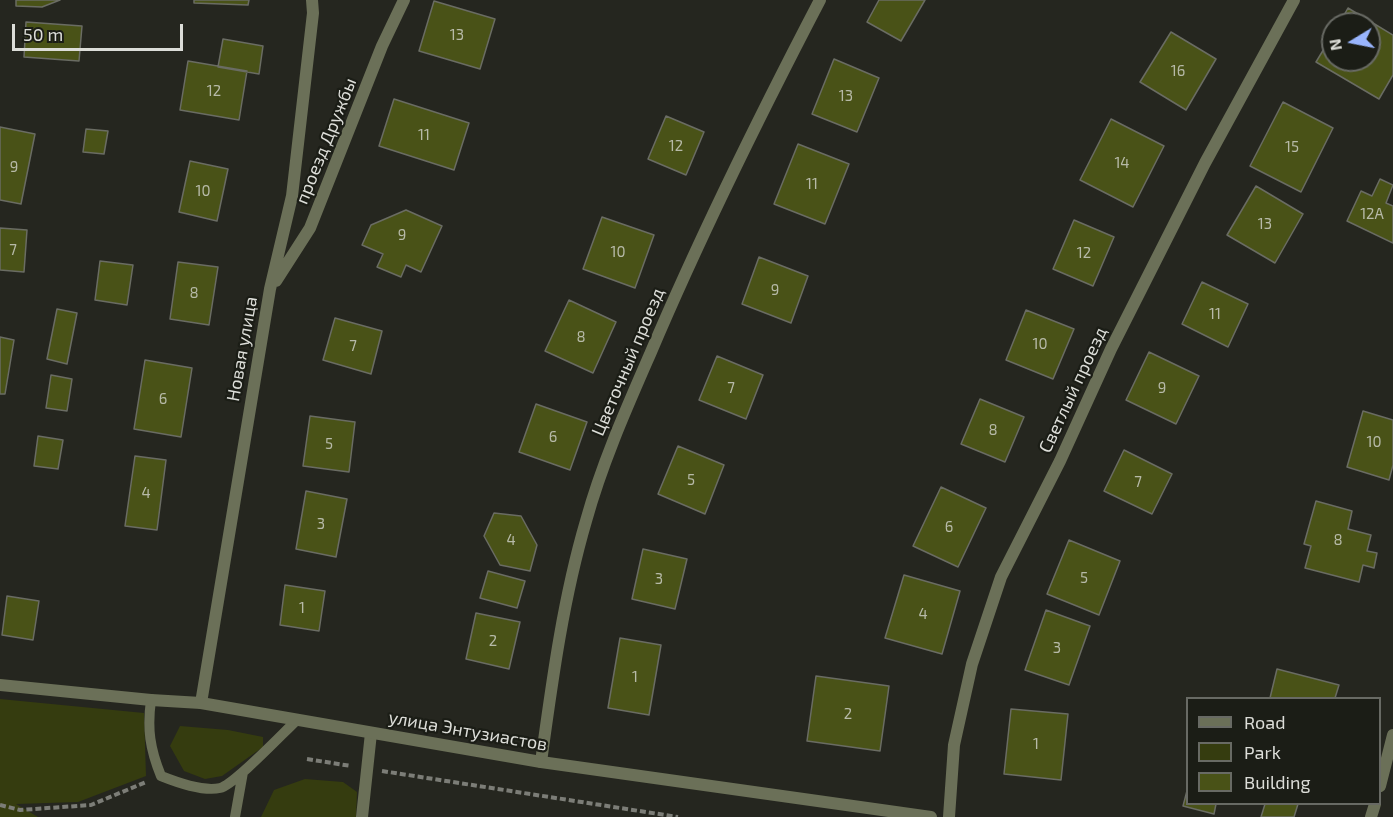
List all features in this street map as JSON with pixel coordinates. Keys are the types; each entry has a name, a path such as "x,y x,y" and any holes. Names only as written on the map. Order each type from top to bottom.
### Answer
{"street":[{"name":"Новая улица","path":"201,703 270,289 292,196 313,13 312,0"},
{"name":"проезд Дружбы","path":"270,289 310,228 382,46 404,0"},
{"name":"Цветочный проезд","path":"541,762 558,644 586,521 622,420 671,304 736,165 820,0"},
{"name":"Светлый проезд","path":"948,817 954,746 972,664 1001,577 1060,460 1111,349 1205,163 1294,0"},
{"name":"улица Энтузиастов","path":"0,685 12,688 201,703 541,762 899,815 931,817"},
{"path":"362,817 371,733"},
{"path":"1381,782 1393,735"}],"lane":[{"path":"151,700 147,726 153,758 161,776 200,788 220,788 243,772 296,721"},
{"path":"235,817 243,772"}],"path":[{"path":"307,759 678,817"},
{"path":"0,805 20,810 91,805 161,776"}],"green space":[{"path":"0,699 144,713 146,776 78,802 16,804 38,817 0,817"},
{"path":"180,726 228,730 263,737 263,747 222,776 205,779 184,771 170,746"},
{"path":"305,779 343,782 357,792 356,817 261,817 274,790"}],"building":[{"path":"16,0 60,0 42,7 16,6"},
{"path":"194,0 249,0 248,5 194,3"},
{"path":"879,0 925,0 901,41 867,22"},
{"path":"434,1 495,19 480,69 419,51"},
{"path":"26,22 82,26 79,61 24,57"},
{"path":"1381,28 1393,35 1393,75 1379,99 1333,72 1381,72"},
{"path":"1171,32 1216,59 1186,110 1140,82"},
{"path":"223,39 263,46 259,74 218,67"},
{"path":"1321,54 1321,65 1316,62"},
{"path":"834,59 879,78 857,132 812,114"},
{"path":"188,61 247,71 239,120 180,110"},
{"path":"394,99 469,123 454,170 379,146"},
{"path":"1283,102 1333,128 1301,192 1250,166"},
{"path":"666,116 704,132 686,175 648,159"},
{"path":"1111,119 1164,146 1133,207 1080,180"},
{"path":"0,127 35,134 21,204 0,200"},
{"path":"86,129 108,131 104,154 83,152"},
{"path":"798,144 849,164 825,224 774,204"},
{"path":"190,161 228,169 217,221 179,212"},
{"path":"1380,179 1393,185 1386,203 1393,206 1393,243 1347,221 1361,191 1372,196"},
{"path":"1256,186 1303,214 1275,263 1227,235"},
{"path":"406,210 442,226 421,272 406,265 401,277 377,267 383,254 362,245 371,225"},
{"path":"602,217 654,235 635,288 583,269"},
{"path":"1074,220 1114,237 1093,286 1053,269"},
{"path":"0,228 27,230 24,272 0,270"},
{"path":"759,257 808,276 791,323 742,304"},
{"path":"100,261 133,265 127,305 95,300"},
{"path":"178,262 218,267 209,325 170,319"},
{"path":"1202,282 1248,304 1228,347 1182,324"},
{"path":"569,300 616,322 593,373 545,351"},
{"path":"57,309 77,313 67,364 47,359"},
{"path":"1026,310 1074,329 1053,379 1006,360"},
{"path":"335,318 382,331 371,374 323,360"},
{"path":"0,337 14,340 5,394 0,394"},
{"path":"1149,352 1199,376 1176,424 1126,400"},
{"path":"717,356 763,375 746,419 699,400"},
{"path":"145,360 192,368 181,437 134,429"},
{"path":"51,375 72,379 67,411 46,408"},
{"path":"980,399 1024,417 1005,462 961,444"},
{"path":"536,404 587,422 570,470 519,452"},
{"path":"1363,411 1393,420 1393,465 1389,480 1347,467"},
{"path":"310,416 355,422 349,472 303,466"},
{"path":"38,436 63,440 58,469 34,466"},
{"path":"678,446 724,465 705,514 658,494"},
{"path":"1124,450 1172,474 1152,514 1104,491"},
{"path":"135,456 166,460 157,530 125,526"},
{"path":"941,487 986,508 958,567 913,546"},
{"path":"306,491 347,499 336,557 296,549"},
{"path":"1316,501 1352,511 1348,529 1371,535 1367,551 1377,553 1374,568 1363,565 1359,582 1305,568 1311,546 1304,544"},
{"path":"494,513 521,516 537,545 530,571 500,565 484,536"},
{"path":"1069,540 1120,561 1099,615 1047,594"},
{"path":"643,549 687,559 675,609 632,599"},
{"path":"488,571 525,581 517,608 480,598"},
{"path":"904,575 960,591 942,654 885,638"},
{"path":"285,585 325,591 319,631 280,625"},
{"path":"7,596 39,601 33,640 2,635"},
{"path":"1046,610 1090,626 1069,685 1025,670"},
{"path":"476,613 520,622 509,669 466,659"},
{"path":"620,638 661,645 649,715 608,708"},
{"path":"1277,669 1339,685 1335,697 1270,697"},
{"path":"816,676 889,686 880,751 807,741"},
{"path":"1011,709 1068,714 1061,780 1004,774"},
{"path":"1186,795 1186,805 1216,805 1214,814 1183,806"},
{"path":"1265,805 1298,805 1294,817 1261,817"}]}
